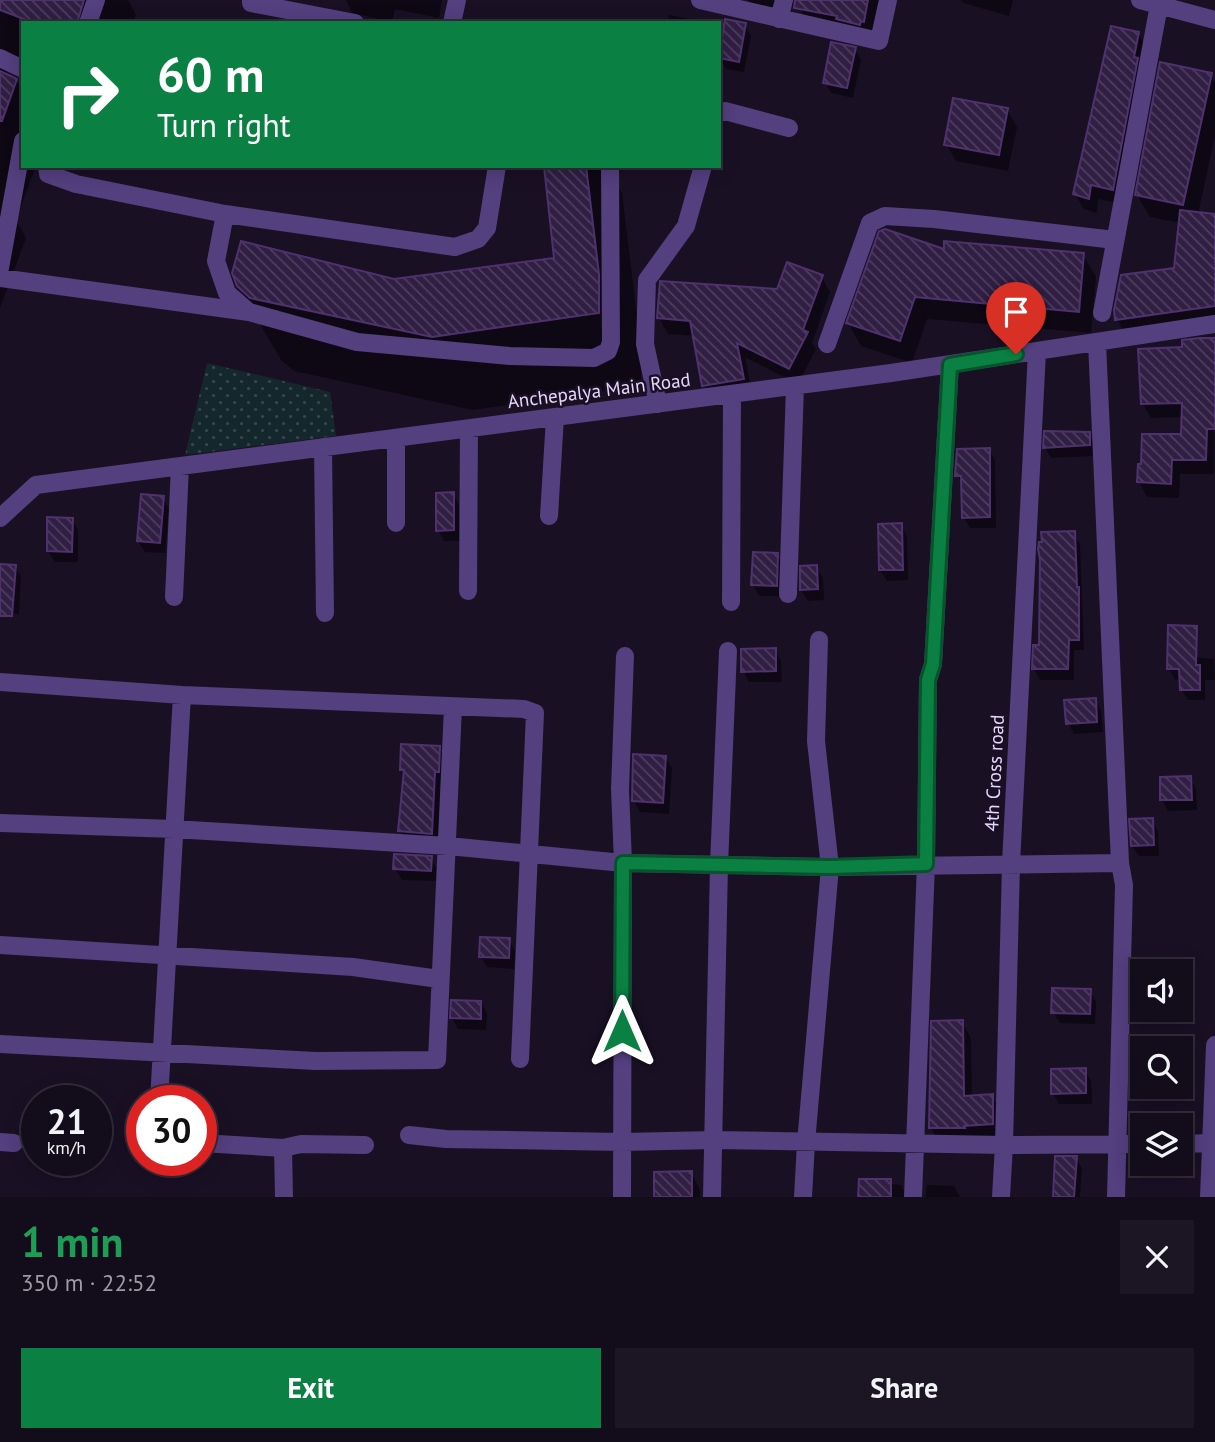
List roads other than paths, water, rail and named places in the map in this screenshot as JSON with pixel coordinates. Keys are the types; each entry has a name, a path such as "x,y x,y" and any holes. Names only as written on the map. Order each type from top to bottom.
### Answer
{"street":[{"path":"89,21 96,0"},
{"path":"251,0 251,3 345,21"},
{"path":"452,21 457,0"},
{"path":"700,0 879,41 888,0"},
{"path":"779,19 783,0"},
{"path":"1140,0 1215,20"},
{"path":"1102,313 1159,5"},
{"path":"0,58 21,68"},
{"path":"721,112 725,111 789,128"},
{"path":"0,268 21,152"},
{"path":"47,168 48,174 76,184 225,214 455,247 478,239 487,228 497,168"},
{"path":"0,278 249,312 357,342 510,356 594,358 608,351 611,342 610,168"},
{"path":"658,404 645,344 647,280 686,226 702,168"},
{"path":"225,214 216,261 227,293 249,312"},
{"path":"827,344 870,223 885,216 934,219 1115,240"},
{"name":"Anchepalya Main Road","path":"0,518 36,485 950,365 1215,324"},
{"path":"1097,342 1120,863 1124,885 1116,1197"},
{"name":"4th Cross road","path":"1001,1197 1011,864 1037,351"},
{"path":"913,1197 926,864 928,680 933,664 950,365"},
{"path":"788,594 795,386"},
{"path":"731,602 733,394"},
{"path":"550,516 555,417"},
{"path":"468,591 469,429"},
{"path":"396,438 396,523"},
{"path":"323,447 325,613"},
{"path":"174,597 180,466"},
{"path":"803,1197 830,867 816,741 818,640"},
{"path":"712,1197 719,866 728,651"},
{"path":"622,1197 623,863 620,789 625,656"},
{"path":"0,682 182,695 524,709 535,713 520,1059"},
{"path":"159,1085 182,695"},
{"path":"0,1044 316,1061 437,1060 453,707"},
{"path":"0,823 174,828 448,846 623,863 830,867 1120,863"},
{"path":"0,945 354,967 439,979"},
{"path":"1209,1197 1209,1143 1215,1045"},
{"path":"409,1135 446,1139 622,1142 715,1140 1004,1145 1130,1144"},
{"path":"1193,1143 1209,1143"},
{"path":"217,1144 284,1148 301,1144 365,1145"},
{"path":"284,1148 284,1197"}]}
